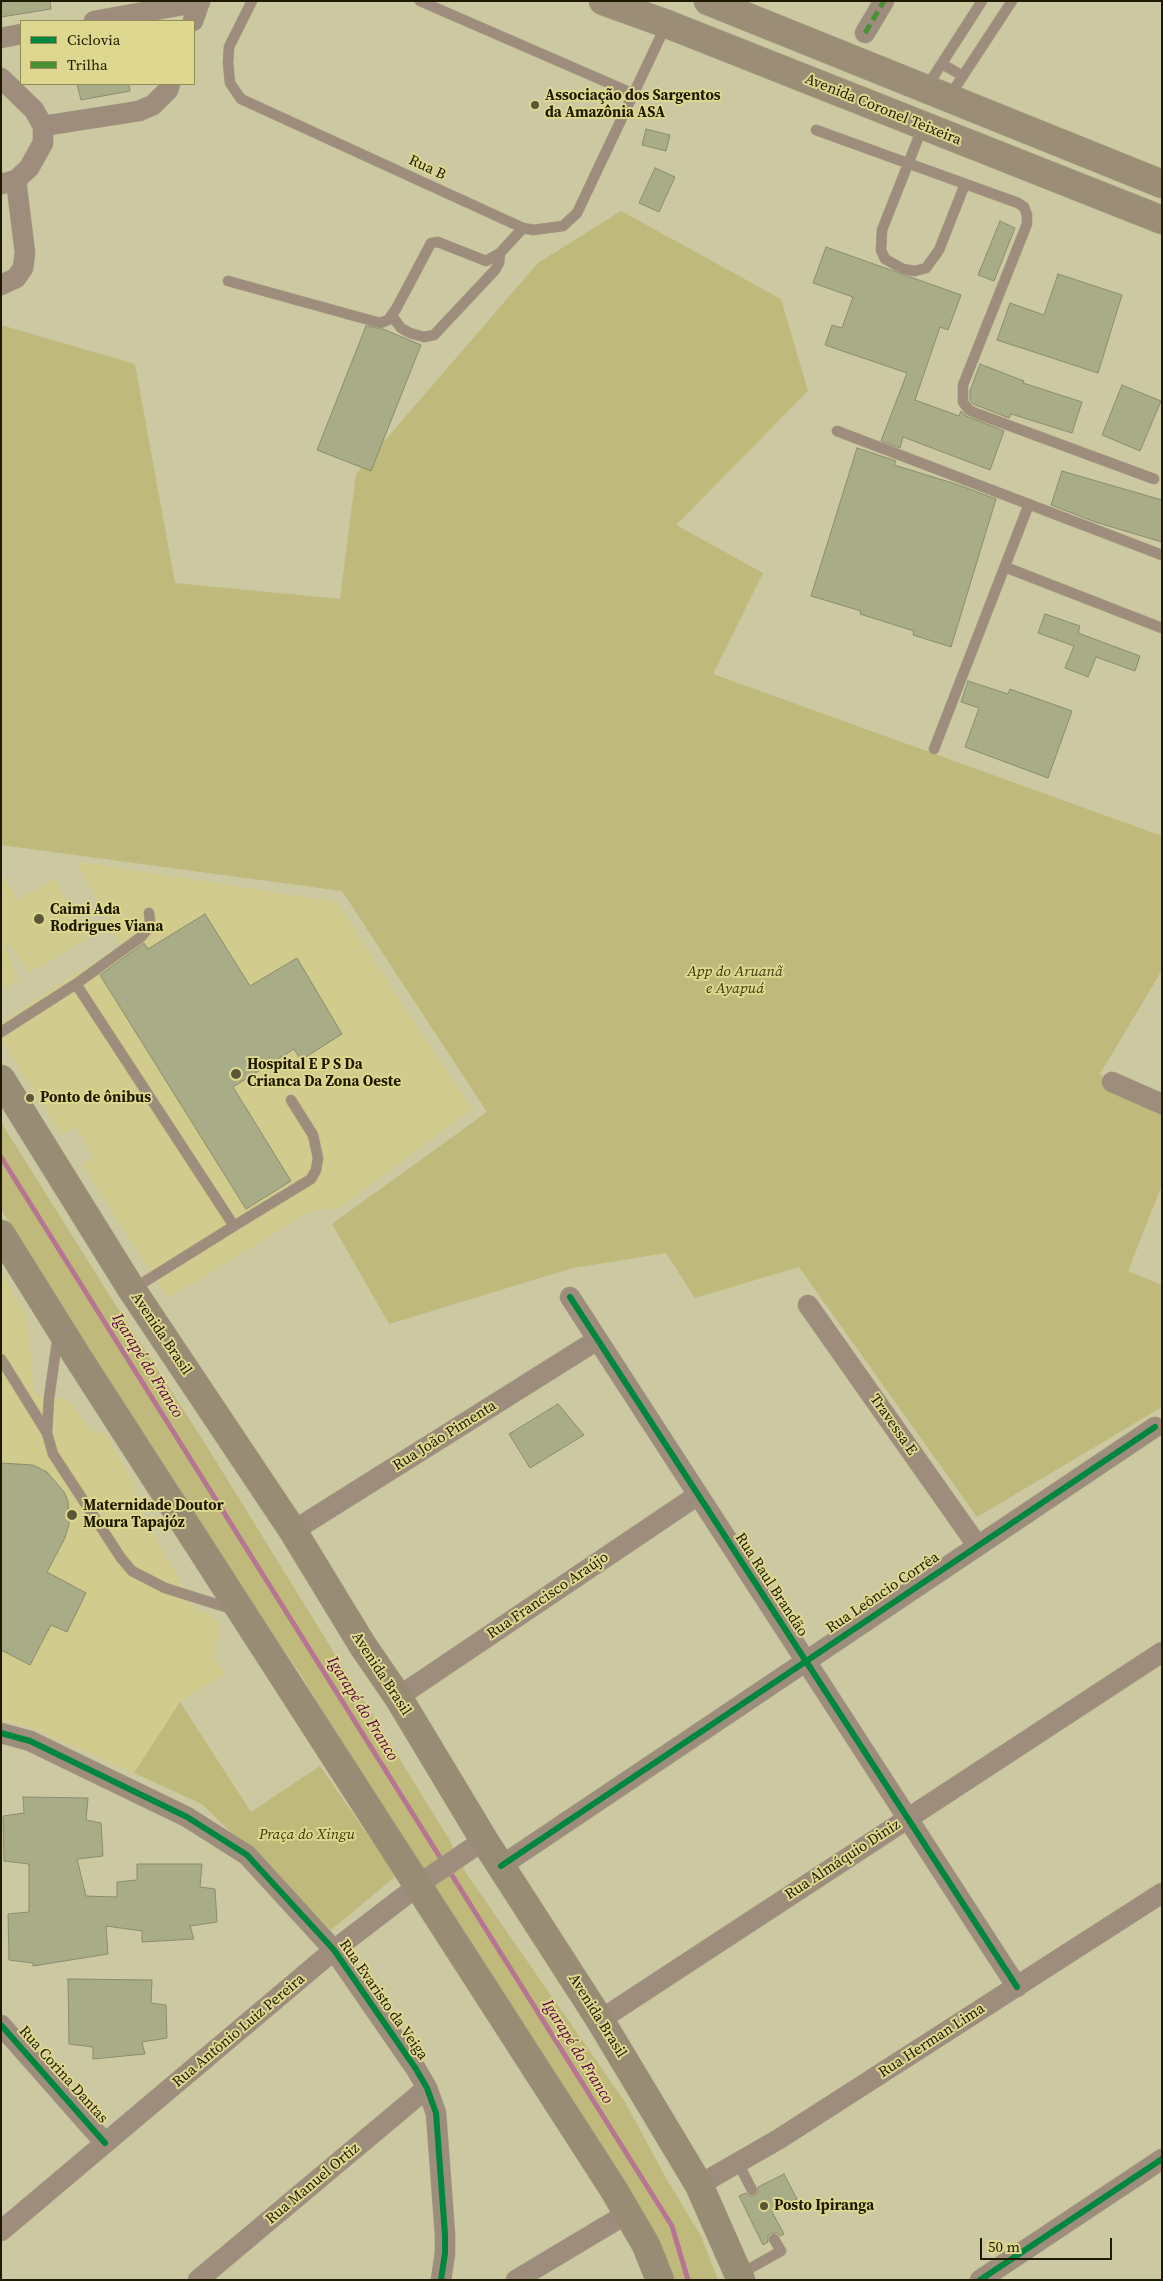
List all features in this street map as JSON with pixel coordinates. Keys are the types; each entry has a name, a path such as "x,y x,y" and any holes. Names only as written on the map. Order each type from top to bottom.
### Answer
{"highway":[{"name":"Avenida Brasil","path":"1,1079 132,1290 293,1531 363,1646 398,1697 477,1844 501,1866 600,2020 699,2186 741,2277"},
{"path":"1,1234 243,1612 423,1881 628,2213 646,2244 660,2280"}],"main road":[{"name":"Avenida Coronel Teixeira","path":"603,1 667,24 1162,220"},
{"path":"708,1 1162,184"}],"street":[{"path":"865,33 884,1"},
{"path":"100,20 200,2"},
{"path":"193,20 200,2"},
{"path":"1,38 20,34"},
{"path":"1,78 34,110 43,126 42,143 29,168 8,182 25,253 23,268 16,278 1,285"},
{"path":"43,126 139,111 153,105 168,90 170,85"},
{"path":"1112,1082 1162,1104"},
{"name":"Rua Raul Brandão","path":"570,1297 804,1661 1017,1987"},
{"name":"Travessa E","path":"808,1305 977,1544"},
{"name":"Rua João Pimenta","path":"293,1531 597,1340"},
{"name":"Rua Leôncio Corrêa","path":"501,1866 977,1544 1155,1427"},
{"name":"Rua Francisco Araújo","path":"398,1697 698,1495"},
{"name":"Rua Almáquio Diniz","path":"600,2020 1162,1652"},
{"name":"Rua Evaristo da Veiga","path":"1,1734 30,1741 187,1817 246,1855 334,1950 427,2088 436,2113 440,2144 445,2253 441,2280"},
{"name":"Rua Antônio Luiz Pereira","path":"1,2231 334,1950 423,1881 477,1844"},
{"name":"Rua Herman Lima","path":"699,2186 1017,1987 1162,1893"},
{"name":"Rua Corina Dantas","path":"1,2025 105,2143"},
{"name":"Rua Manuel Ortiz","path":"198,2280 427,2088"},
{"path":"980,2280 1162,2159"},
{"path":"516,2280 540,2274 628,2213"}],"lane":[{"name":"Rua B","path":"252,1 230,47 228,63 230,83 241,100 523,228 544,230 563,226 577,213 667,24"},
{"path":"420,1 634,94"},
{"path":"937,94 942,64 982,1"},
{"path":"937,94 964,76 1012,1"},
{"path":"942,64 964,76"},
{"path":"923,126 880,239 880,250 885,259 893,266 903,269 915,271 926,268 939,250 965,184"},
{"path":"816,130 1018,203 1024,207 1027,215 1027,224 963,385 963,402 969,410 978,414 1154,479"},
{"path":"228,281 376,322 385,321 392,316 431,243 438,242 482,260 489,260 500,253 523,228"},
{"path":"392,316 401,328 424,337 434,336 495,270 499,263 500,253"},
{"path":"837,431 1162,554"},
{"path":"934,749 1029,504"},
{"path":"1005,567 1162,628"},
{"path":"1,1032 76,984 141,937 147,930 150,921 149,913"},
{"path":"76,984 234,1226"},
{"path":"132,1290 311,1179 316,1170 318,1158 313,1135 291,1100"},
{"path":"47,1433 49,1398 59,1327"},
{"path":"1,1359 47,1433 53,1454 121,1558 132,1570 148,1580 182,1595 243,1612"},
{"path":"738,2163 752,2190"},
{"path":"741,2277 781,2251 774,2239"}],"shaded area":[{"name":"Hospital E P S Da Crianca Da Zona Oeste","path":"76,861 336,902 472,1109 340,1208 311,1211 168,1298 82,1165 94,1157 76,1127 61,1135 1,1039 1,1022 121,945"},
{"name":"Caimi Ada Rodrigues Viana","path":"1,872 19,900 54,878 88,939 28,973 11,946 6,948 19,979 1,990"},
{"name":"Maternidade Doutor Moura Tapajóz","path":"1,1270 26,1316 35,1396 68,1399 91,1431 104,1432 135,1484 134,1497 197,1611 211,1614 220,1626 220,1635 213,1655 225,1673 180,1702 134,1773 34,1729 1,1720"}],"green space":[{"name":"App do Aruanã e Ayapuá","path":"621,211 781,299 808,391 676,525 763,573 713,674 1162,836 1162,970 1100,1074 1162,1112 1162,1185 1128,1271 1162,1285 1162,1407 977,1517 799,1267 695,1298 666,1253 573,1268 389,1324 332,1224 487,1112 342,891 1,845 1,325 135,364 175,583 340,599 356,474 538,263"},
{"path":"1,1122 206,1445 449,1839 466,1873 625,2102 667,2180 701,2236 718,2280 669,2280 347,1758 303,1678 184,1502 1,1209"},
{"name":"Praça do Xingu","path":"180,1702 251,1812 320,1766 396,1876 331,1930 202,1804 134,1773"}],"building":[{"path":"1,1 50,1 51,9 1,17"},
{"path":"77,85 129,85 130,91 81,100"},
{"path":"646,129 670,135 666,151 642,145"},
{"path":"655,168 675,177 659,212 639,203"},
{"path":"1000,221 1015,228 994,281 978,275"},
{"path":"826,247 961,295 948,330 940,327 915,400 959,416 961,411 966,416 1004,431 990,470 903,437 900,448 881,441 907,373 825,345 832,325 842,328 853,297 813,283"},
{"path":"1058,274 1122,295 1098,373 997,340 1010,303 1044,315"},
{"path":"366,326 383,329 421,345 371,471 317,450"},
{"path":"980,364 1024,381 1023,383 1082,402 1072,433 1011,414 1009,418 973,404 970,400 970,391"},
{"path":"1122,385 1161,401 1140,451 1102,435"},
{"path":"857,448 896,461 894,465 956,484 996,499 951,647 913,635 914,631 860,614 861,611 811,596"},
{"path":"1062,471 1162,500 1162,542 1095,522 1051,505"},
{"path":"1045,614 1080,626 1078,633 1140,656 1135,671 1096,657 1088,677 1065,668 1074,646 1038,633"},
{"path":"968,681 1008,694 1010,689 1072,711 1048,778 965,747 979,708 961,702"},
{"path":"205,914 250,986 297,958 342,1034 301,1060 294,1049 233,1087 291,1181 246,1209 100,975 144,943 148,949"},
{"path":"558,1404 584,1435 530,1468 509,1434"},
{"path":"1,1463 33,1465 47,1472 64,1492 68,1501 69,1524 65,1538 47,1572 86,1593 67,1632 51,1625 30,1665 1,1650"},
{"path":"23,1797 88,1798 86,1820 101,1823 103,1856 77,1859 86,1896 117,1897 117,1882 137,1880 137,1864 202,1864 200,1887 215,1889 217,1922 190,1926 194,1939 142,1942 142,1931 106,1926 108,1954 33,1966 33,1963 9,1960 8,1914 29,1912 29,1864 4,1861 3,1816 24,1813"},
{"path":"68,1979 152,1980 151,2003 166,2005 167,2038 142,2042 145,2054 93,2059 93,2047 69,2044"},
{"name":"Posto Ipiranga","path":"784,2174 797,2199 772,2212 784,2234 780,2236 777,2233 771,2233 768,2236 768,2242 763,2245 739,2196 746,2193 749,2196 755,2196 758,2193 758,2187"}],"waterway":[{"name":"Igarapé do Franco","path":"1,1157 443,1862"},
{"name":"Igarapé do Franco","path":"448,1869 672,2226 688,2280"}],"marked path":[{"path":"865,33 884,1"}],"cycle path":[{"path":"570,1297 1017,1987"},
{"path":"501,1866 1155,1427"},
{"path":"1,1733 30,1741 187,1817 247,1855 334,1950 416,2069 427,2088 436,2113 445,2235 445,2253 441,2280"},
{"path":"1,2025 105,2143"},
{"path":"980,2280 1162,2159"}],"place":[{"name":"Associação dos Sargentos da Amazônia ASA","path":"535,105"},
{"name":"Caimi Ada Rodrigues Viana","path":"39,919"},
{"name":"Hospital E P S Da Crianca Da Zona Oeste","path":"236,1074"},
{"name":"Ponto de ônibus","path":"30,1098"},
{"name":"Maternidade Doutor Moura Tapajóz","path":"72,1515"},
{"name":"Posto Ipiranga","path":"764,2206"}]}
